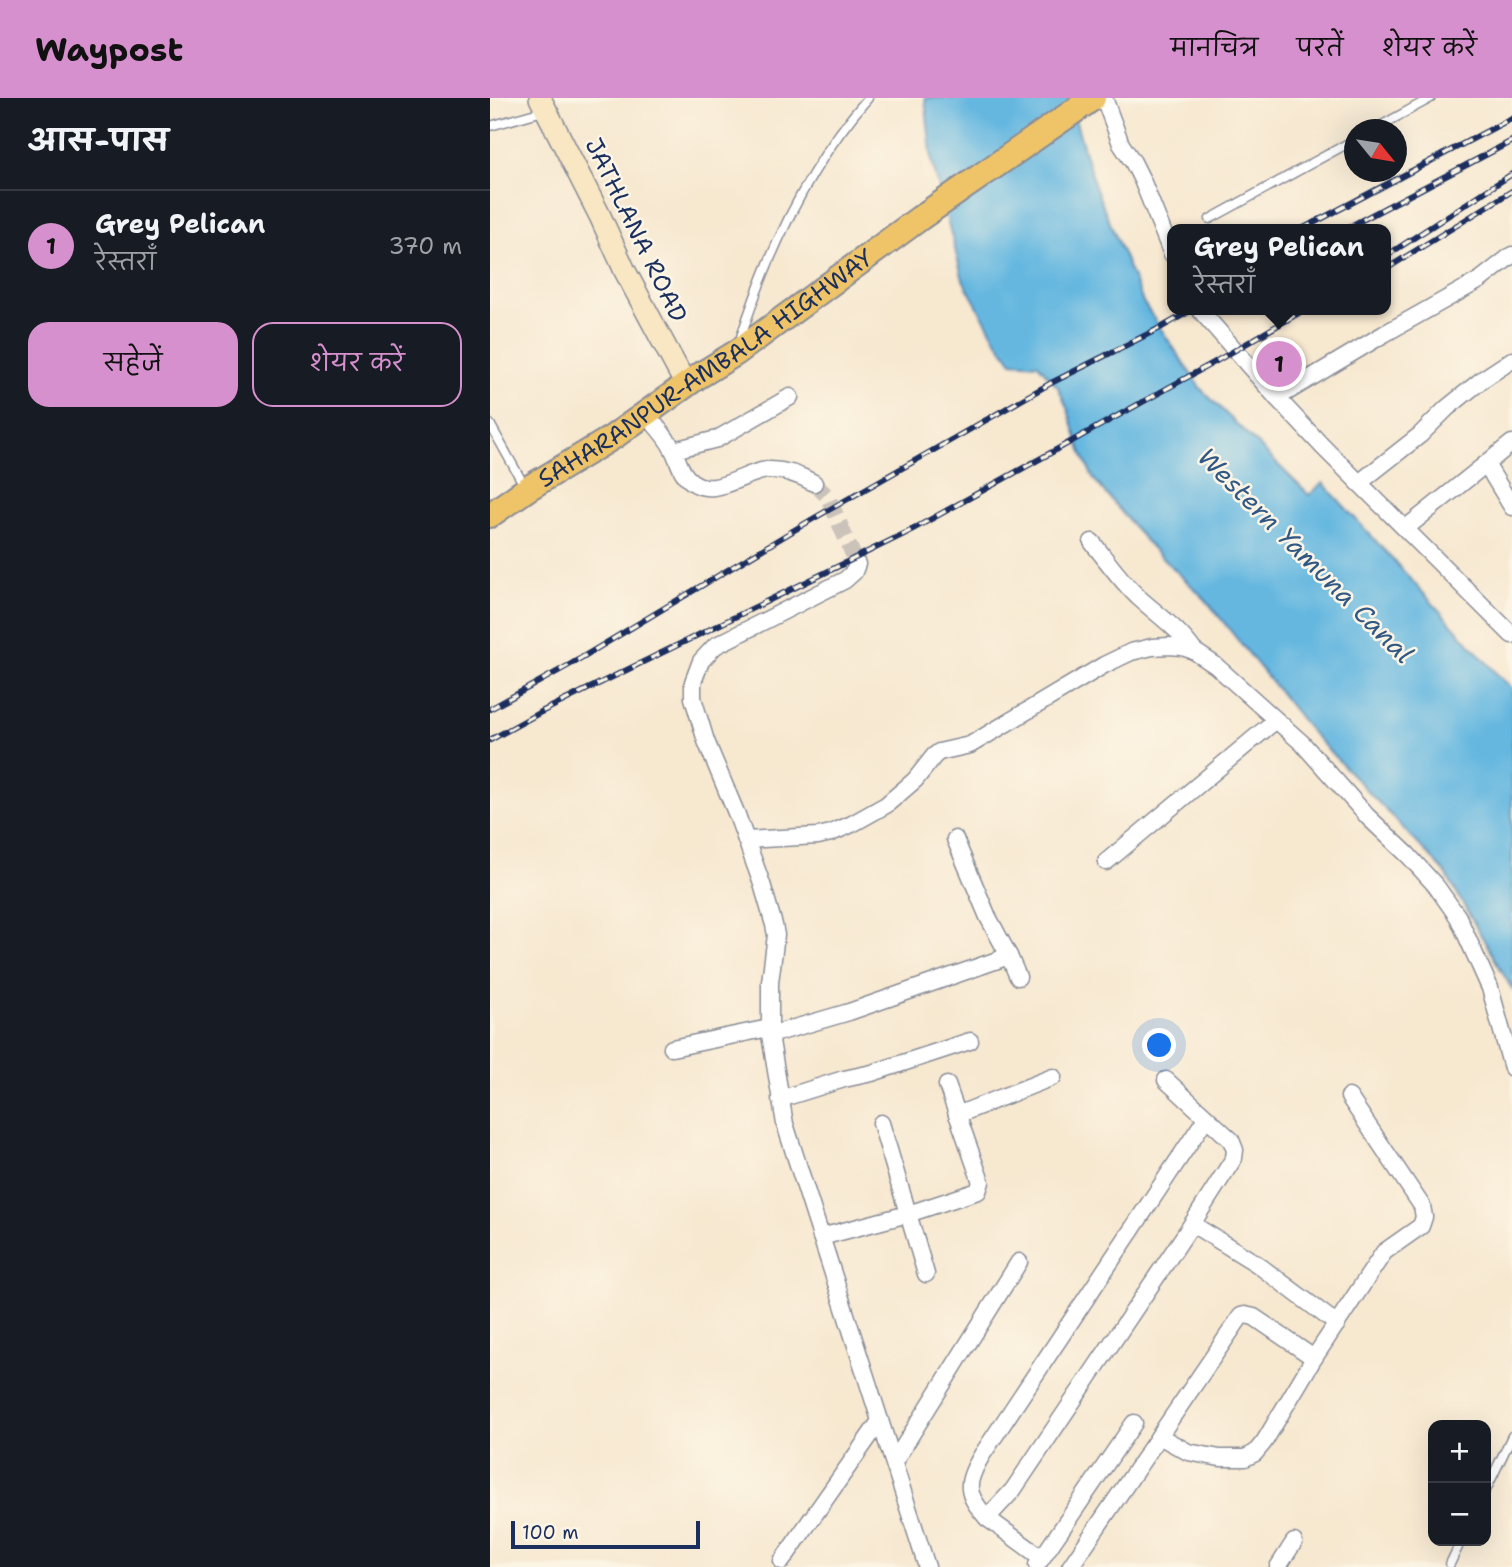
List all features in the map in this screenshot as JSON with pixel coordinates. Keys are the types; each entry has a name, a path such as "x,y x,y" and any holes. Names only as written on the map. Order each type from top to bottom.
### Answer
{"main road":[{"name":"SAHARANPUR-AMBALA HIGHWAY","path":"490,515 527,489 613,437 736,353 920,218 1093,98"}],"street":[{"path":"1104,98 1121,144 1138,171 1167,242"},
{"name":"JATHLANA ROAD","path":"543,104 625,271 686,385"},
{"path":"1277,398 1480,280 1512,255"},
{"path":"1204,315 1277,398 1512,635"},
{"path":"1359,482 1420,435 1447,408 1483,379 1512,360"},
{"path":"674,450 717,439 790,397"},
{"path":"646,414 674,450 682,471 690,481 702,488 714,488 754,473 774,470 802,475 814,483"},
{"path":"1406,528 1512,443"},
{"path":"1486,464 1512,507"},
{"path":"1092,542 1131,590 1183,635 1194,651 1215,665 1302,743 1368,817 1436,886 1458,917 1490,988 1512,1068"},
{"path":"857,564 854,572 845,580 715,646 701,661 693,682 693,698 706,741 762,884 776,935 770,982 769,1031 785,1124 927,1567"},
{"path":"746,840 805,838 831,833 886,805 915,780 939,752 970,745 1104,665 1131,652 1152,647 1169,646 1194,651"},
{"path":"1106,862 1276,720"},
{"path":"955,839 988,918 1018,977"},
{"path":"672,1048 769,1031 849,1012 1009,956"},
{"path":"780,1099 970,1041"},
{"path":"957,1115 1053,1077"},
{"path":"987,1518 1013,1490 1232,1163 1235,1154 1231,1140 1166,1080"},
{"path":"821,1237 908,1214 979,1189 981,1182 947,1085"},
{"path":"1159,1436 1188,1452 1220,1458 1245,1458 1255,1453 1384,1252 1421,1226 1424,1217 1422,1206 1349,1097"},
{"path":"1134,1423 1039,1563 987,1518 970,1490 968,1484 972,1471 1206,1118"},
{"path":"881,1123 926,1274"},
{"path":"1192,1224 1257,1264 1337,1324"},
{"path":"894,1462 1019,1262"},
{"path":"1070,1567 1241,1316 1254,1317 1314,1358"},
{"path":"782,1561 880,1421"},
{"path":"1278,1567 1294,1542"}],"lane":[{"path":"736,353 765,268 788,220 823,155 868,98"},
{"path":"1393,119 1431,98"},
{"path":"490,126 543,104"},
{"path":"1210,219 1344,145"},
{"path":"490,424 527,489"},
{"path":"1489,1483 1512,1436"},
{"path":"1450,1564 1459,1546"}],"water":[{"name":"Western Yamuna Canal","path":"925,98 1069,98 1095,187 1143,302 1201,389 1309,495 1323,483 1512,688 1512,989 1444,871 1313,734 1205,599 1148,544 1093,478 1058,387 1038,364 1012,362 995,338 963,280 932,161"}],"tunnel":[{"path":"814,483 828,497 857,564"}],"railway":[{"path":"1311,224 1512,118"},
{"path":"1354,224 1512,141"},
{"path":"1391,253 1512,174"},
{"path":"1391,266 1512,191"},
{"path":"490,709 571,664 811,520 1051,383 1183,315"},
{"path":"490,740 539,713 906,533 1295,315"}],"place":[{"name":"Grey Pelican","path":"1279,364"}]}
